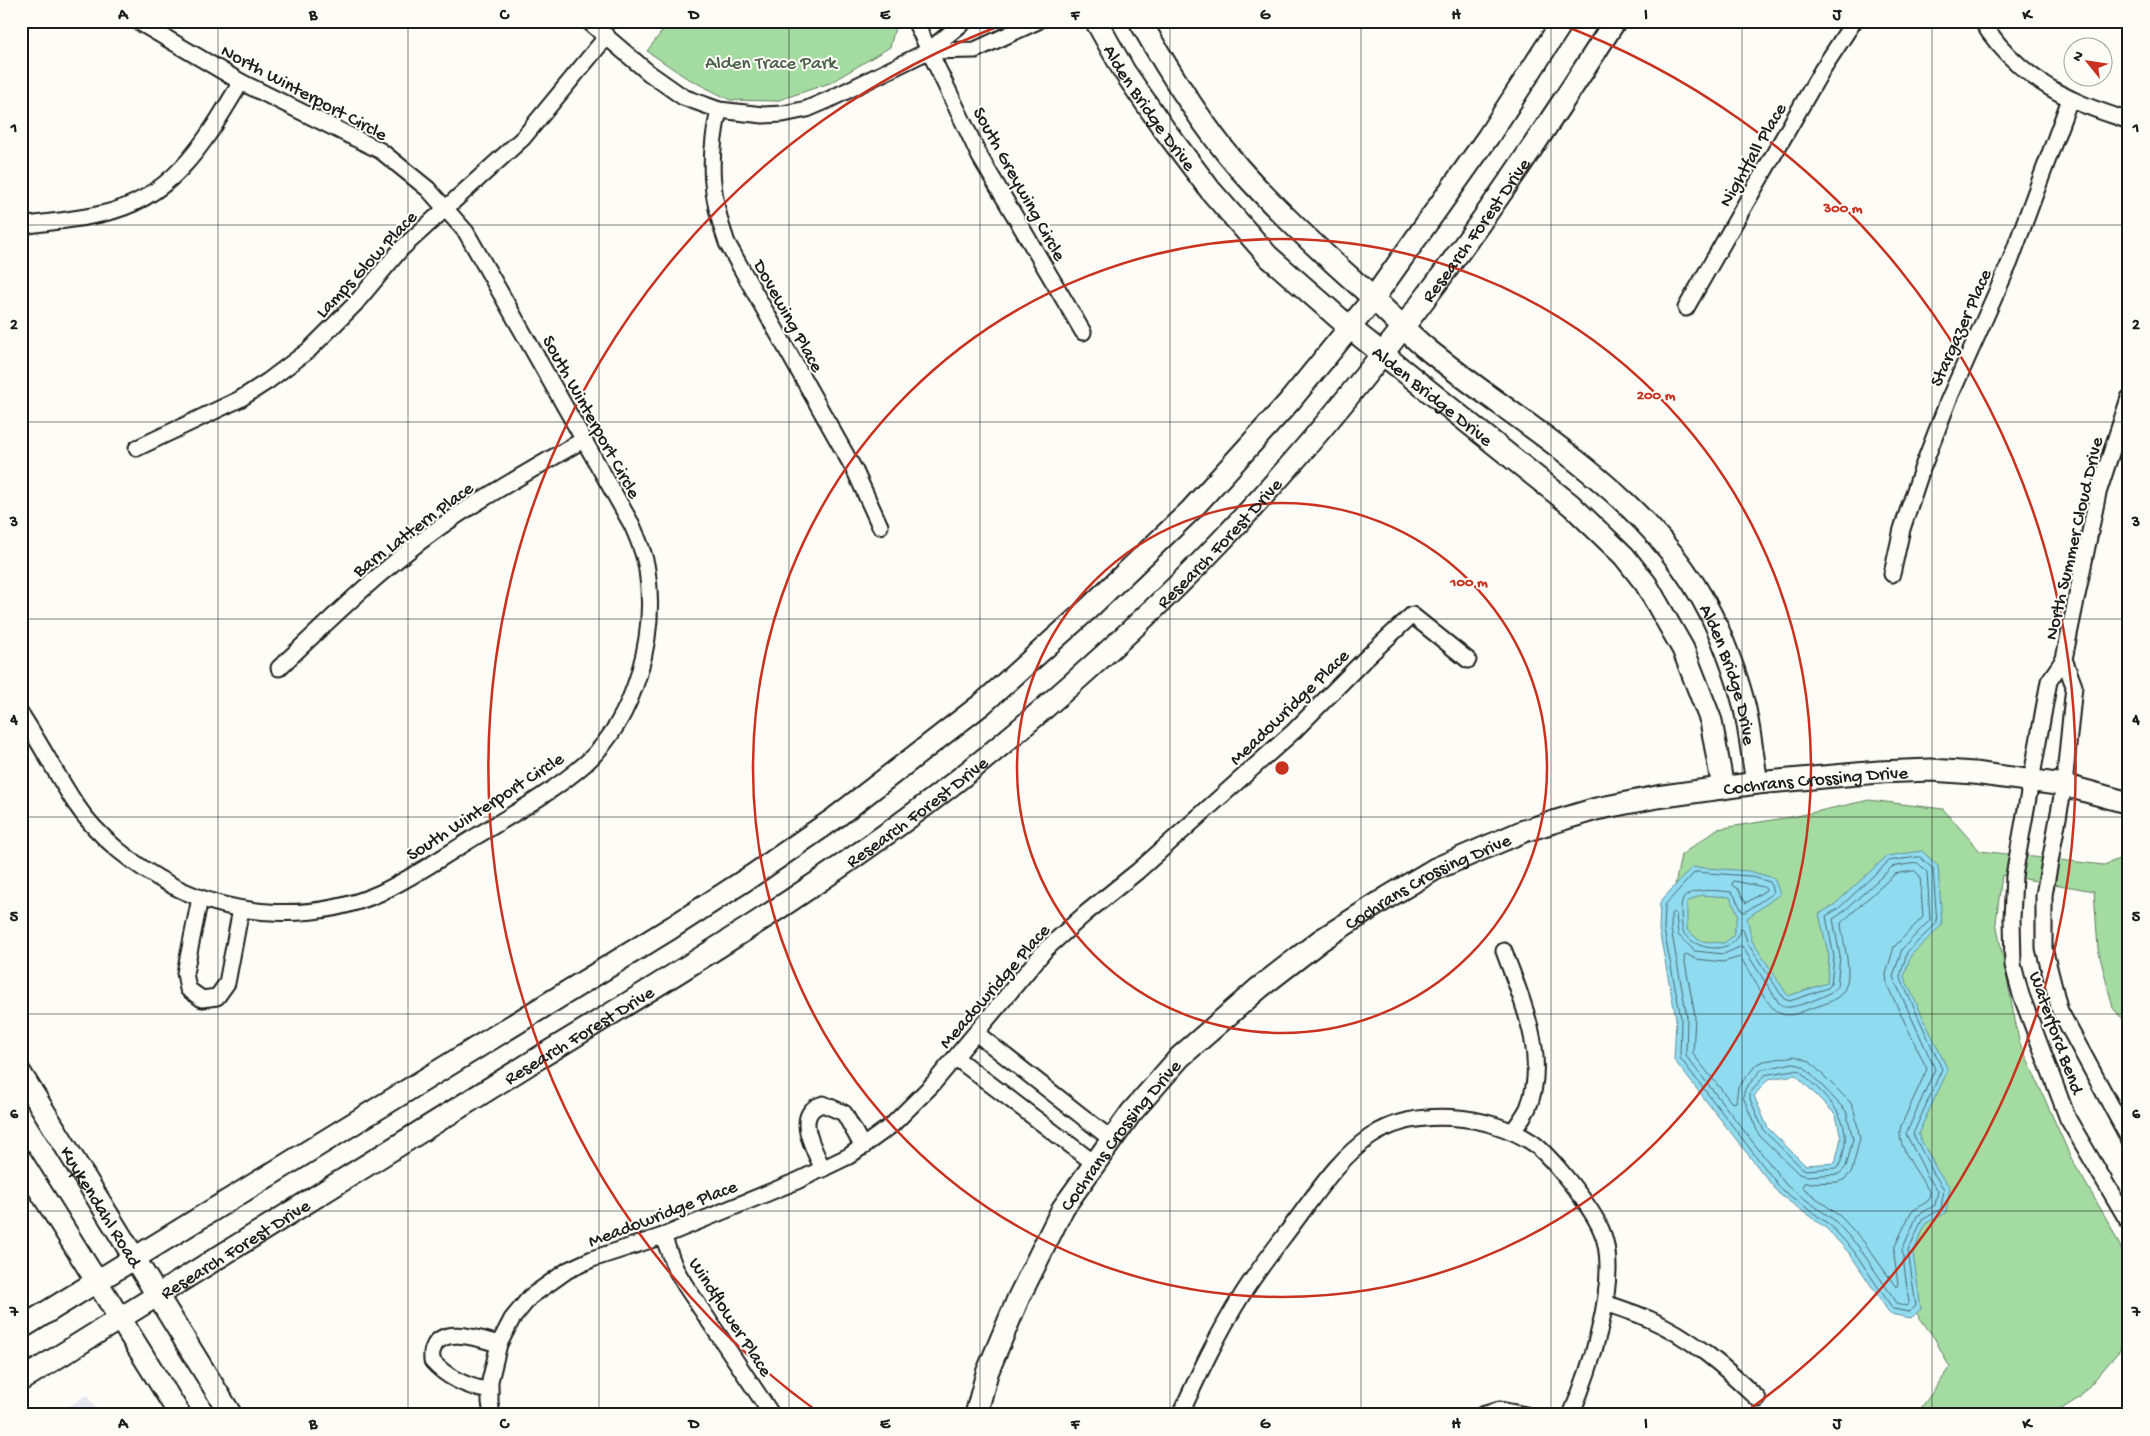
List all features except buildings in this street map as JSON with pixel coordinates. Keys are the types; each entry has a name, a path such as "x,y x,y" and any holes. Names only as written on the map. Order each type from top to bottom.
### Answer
{"main road":[{"name":"Alden Bridge Drive","path":"1096,21 1124,71 1164,129 1211,191 1268,256 1349,327 1571,504 1624,556 1646,584 1683,649 1711,720 1723,788"},
{"name":"Alden Bridge Drive","path":"1140,21 1193,106 1238,166 1293,226 1427,349 1592,472 1626,503 1676,560 1699,594 1718,630 1733,668 1745,707 1757,784"},
{"path":"21,1328 680,922 797,846 982,704 1089,608 1191,510 1289,402 1373,299 1488,137 1563,21"},
{"name":"Research Forest Drive","path":"21,1380 758,923 909,818 1010,738 1141,620 1222,540 1319,432 1404,327 1469,241 1525,162 1615,21"},
{"name":"Cochrans Crossing Drive","path":"976,1415 987,1373 1018,1299 1063,1208 1131,1113 1180,1057 1259,988 1321,940 1435,869 1524,831 1596,809 1657,797 1723,788 1879,772 1930,770 2032,780 2064,785 2129,803"},
{"name":"Kuykendahl Road","path":"21,1074 231,1415"},
{"path":"21,1160 180,1415"}],"street":[{"name":"North Winterport Circle","path":"137,21 241,82 381,151 412,175 446,209"},
{"path":"588,21 649,73 683,97 719,110 763,115 784,114 806,109 928,52 965,21"},
{"name":"South Greywing Circle","path":"915,21 928,52 980,158 1083,332"},
{"path":"928,52 976,50 1038,21"},
{"name":"Nightfall Place","path":"1686,308 1822,70 1854,21"},
{"path":"1982,21 2002,48 2020,66 2070,99 2129,121"},
{"name":"Lamps Glow Place","path":"137,448 240,399 292,364 332,328 401,249 423,227 446,209 523,138 607,36"},
{"path":"21,226 102,214 131,205 153,192 191,160 241,82"},
{"name":"Stargazer Place","path":"1892,574 1902,529 1922,469 1949,399 2010,262 2070,99"},
{"name":"Dovewing Place","path":"719,110 713,138 711,179 714,202 727,243 855,471 880,526"},
{"name":"South Winterport Circle","path":"21,714 76,805 106,839 150,873 200,898 241,909 276,913 304,912 358,902 403,882 544,795 588,761 604,742 617,723 638,680 647,635 649,589 647,568 632,524 482,258 466,232 446,209"},
{"name":"North Summer Cloud Drive","path":"2032,780 2049,681 2064,659 2098,494 2129,398"},
{"name":"Barn Lattern Place","path":"279,668 375,577 420,542 458,514 583,440"},
{"name":"Meadowridge Place","path":"492,1415 490,1381 500,1343 518,1312 530,1297 549,1282 568,1270 592,1260 662,1236 823,1169 863,1147 892,1125 956,1058 1046,950 1294,732 1367,657 1412,615 1468,660"},
{"name":"North Summer Cloud Drive","path":"2064,659 2074,686 2064,785"},
{"name":"Waterford Bend","path":"2032,780 2014,876 2012,919 2013,964 2021,995 2068,1119 2129,1223"},
{"name":"Waterford Bend","path":"2064,785 2044,895 2044,948 2060,1011 2129,1139"},
{"path":"200,898 185,973 188,989 202,999 217,997 227,983 241,909"},
{"path":"1504,950 1525,1008 1534,1046 1533,1083 1528,1108 1513,1131"},
{"path":"976,1034 1111,1139"},
{"path":"956,1058 1094,1163"},
{"path":"823,1169 806,1125 808,1115 815,1106 823,1104 844,1112 863,1147"},
{"path":"1180,1415 1206,1359 1242,1296 1331,1173 1371,1136 1390,1127 1435,1117 1477,1120 1513,1131 1535,1144 1575,1188 1597,1221 1606,1241 1608,1280 1605,1303 1589,1365 1571,1415"},
{"name":"Windflower Place","path":"662,1236 685,1285 772,1415"},
{"path":"1605,1303 1650,1319 1692,1343 1731,1372 1758,1399"},
{"path":"490,1391 474,1388 441,1372 432,1361 432,1349 438,1340 450,1335 464,1335 500,1343"},
{"path":"1482,1415 1500,1410 1526,1415"}],"shaded area":[{"path":"87,1395 99,1415 55,1415"}],"green space":[{"name":"Alden Trace Park","path":"670,21 894,21 896,24 890,47 830,83 776,101 730,100 685,77 647,51"},
{"path":"1869,800 1943,809 1980,851 2104,865 2129,855 2129,1027 2113,1008 2098,949 2094,891 2002,875 1996,922 2019,1041 2071,1158 2110,1225 2126,1259 2129,1314 2120,1350 2079,1398 2052,1415 2021,1415 1972,1408 1962,1415 1916,1415 1950,1368 1935,1339 1892,1279 1860,1107 1681,940 1672,901 1681,855 1717,829 1797,816"}],"water":[{"path":"1922,851 1938,866 1942,925 1911,955 1904,977 1948,1070 1918,1134 1938,1172 1950,1187 1946,1213 1926,1223 1913,1253 1921,1309 1911,1318 1890,1314 1850,1254 1827,1229 1779,1194 1674,1060 1676,1018 1659,930 1660,902 1692,867 1749,871 1774,878 1780,894 1747,918 1752,941 1788,996 1827,983 1829,957 1819,914 1834,905 1887,856","holes":["1701,895 1730,897 1738,914 1733,936 1724,943 1700,941 1687,930 1687,902","1796,1075 1836,1115 1841,1138 1835,1163 1805,1165 1768,1128 1754,1096 1768,1079"]}]}
